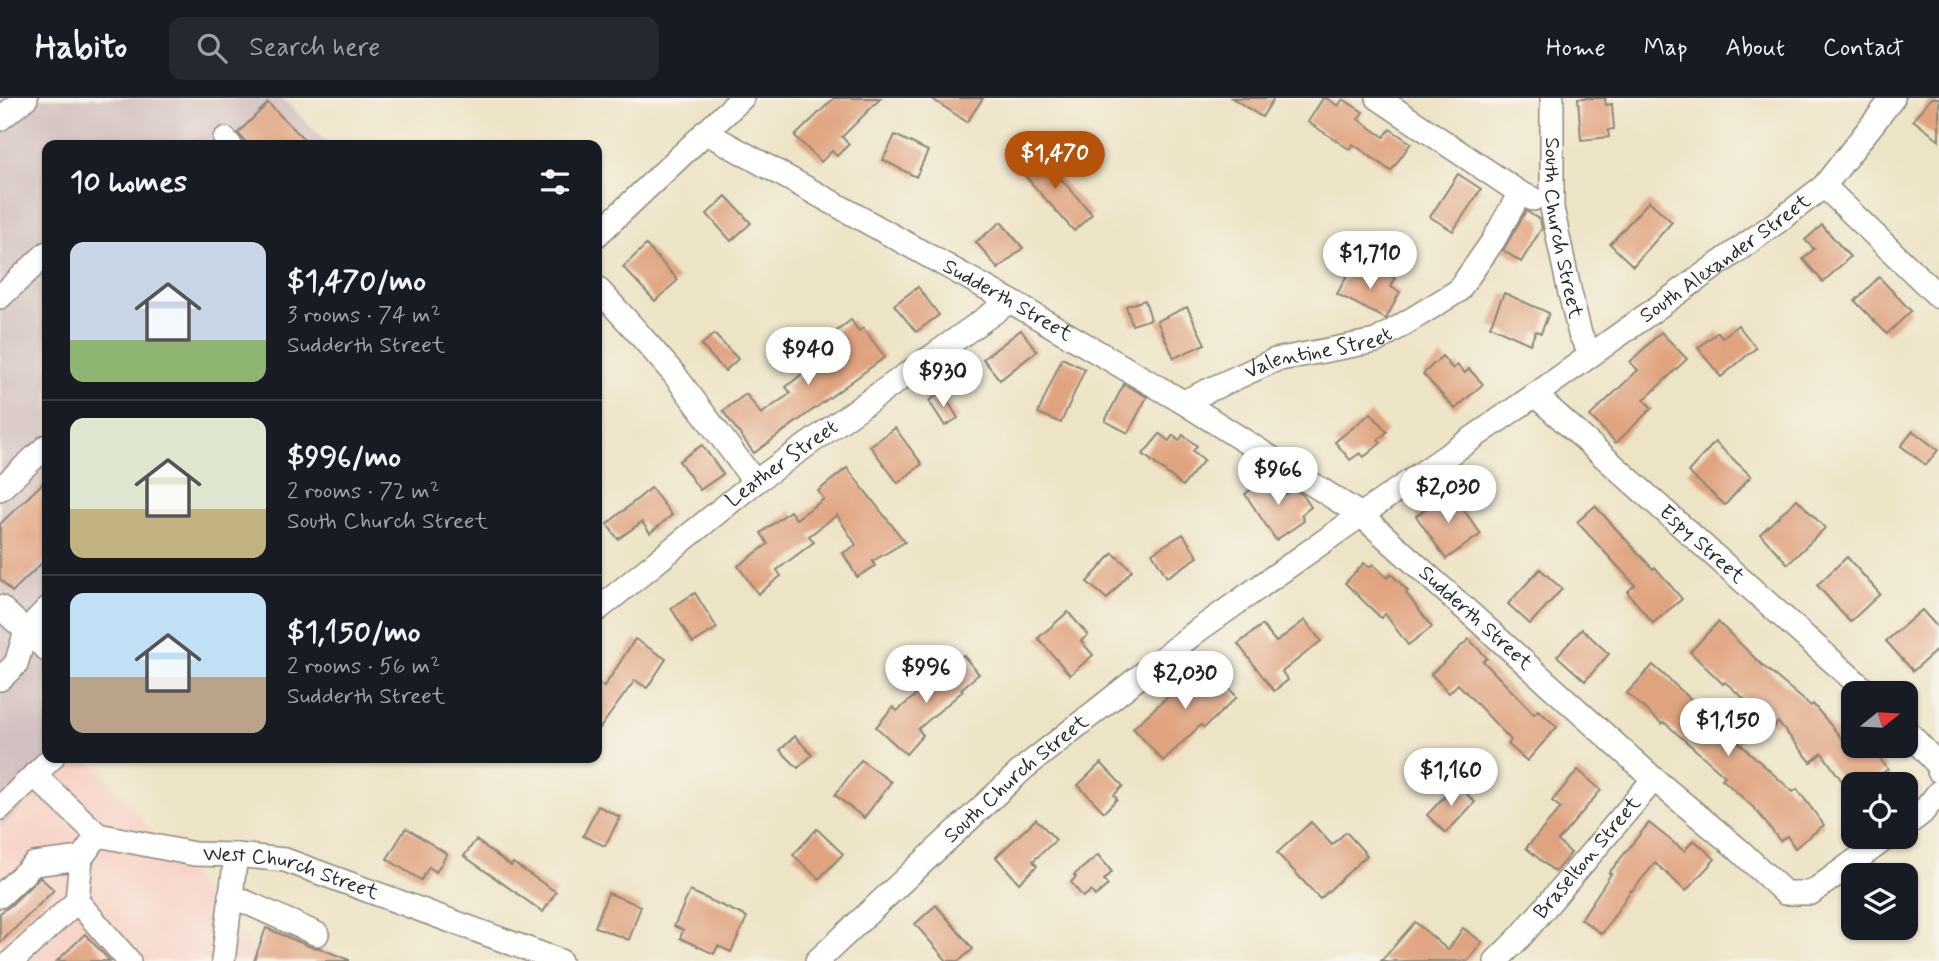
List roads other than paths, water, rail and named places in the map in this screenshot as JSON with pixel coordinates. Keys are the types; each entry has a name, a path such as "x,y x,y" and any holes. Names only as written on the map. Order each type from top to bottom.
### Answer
{"street":[{"path":"0,119 26,98"},
{"path":"602,230 742,98"},
{"path":"1378,98 1520,193 1552,208"},
{"name":"South Church Street","path":"1552,98 1552,208 1577,323 1591,354"},
{"name":"South Alexander Street","path":"1535,395 1824,186 1892,98"},
{"name":"Sudderth Street","path":"705,132 1010,301 1183,402 1361,514 1654,779 1738,849 1785,893 1811,893 1871,849"},
{"path":"1824,186 1939,297"},
{"name":"Valentine Street","path":"1183,402 1275,360 1376,341 1458,292 1520,193"},
{"path":"0,297 42,258"},
{"path":"602,293 674,374 755,482"},
{"name":"Leather Street","path":"602,606 755,482 1010,301"},
{"name":"South Church Street","path":"817,961 1024,768 1197,631 1535,395"},
{"name":"Espy Street","path":"1535,395 1855,681"},
{"path":"0,489 42,451"},
{"path":"0,607 42,645"},
{"path":"0,679 16,664 26,631 42,614"},
{"path":"1918,744 1938,768"},
{"path":"0,808 47,763"},
{"path":"12,961 77,901 81,858 98,835 34,775"},
{"name":"Braselton Street","path":"1496,961 1521,936 1654,779"},
{"path":"1918,816 1939,792"},
{"name":"West Church Street","path":"98,835 194,854 285,860 560,961"},
{"path":"223,961 236,855"},
{"path":"0,896 34,864 81,858"},
{"path":"230,895 317,934"},
{"path":"77,901 129,961"}]}
